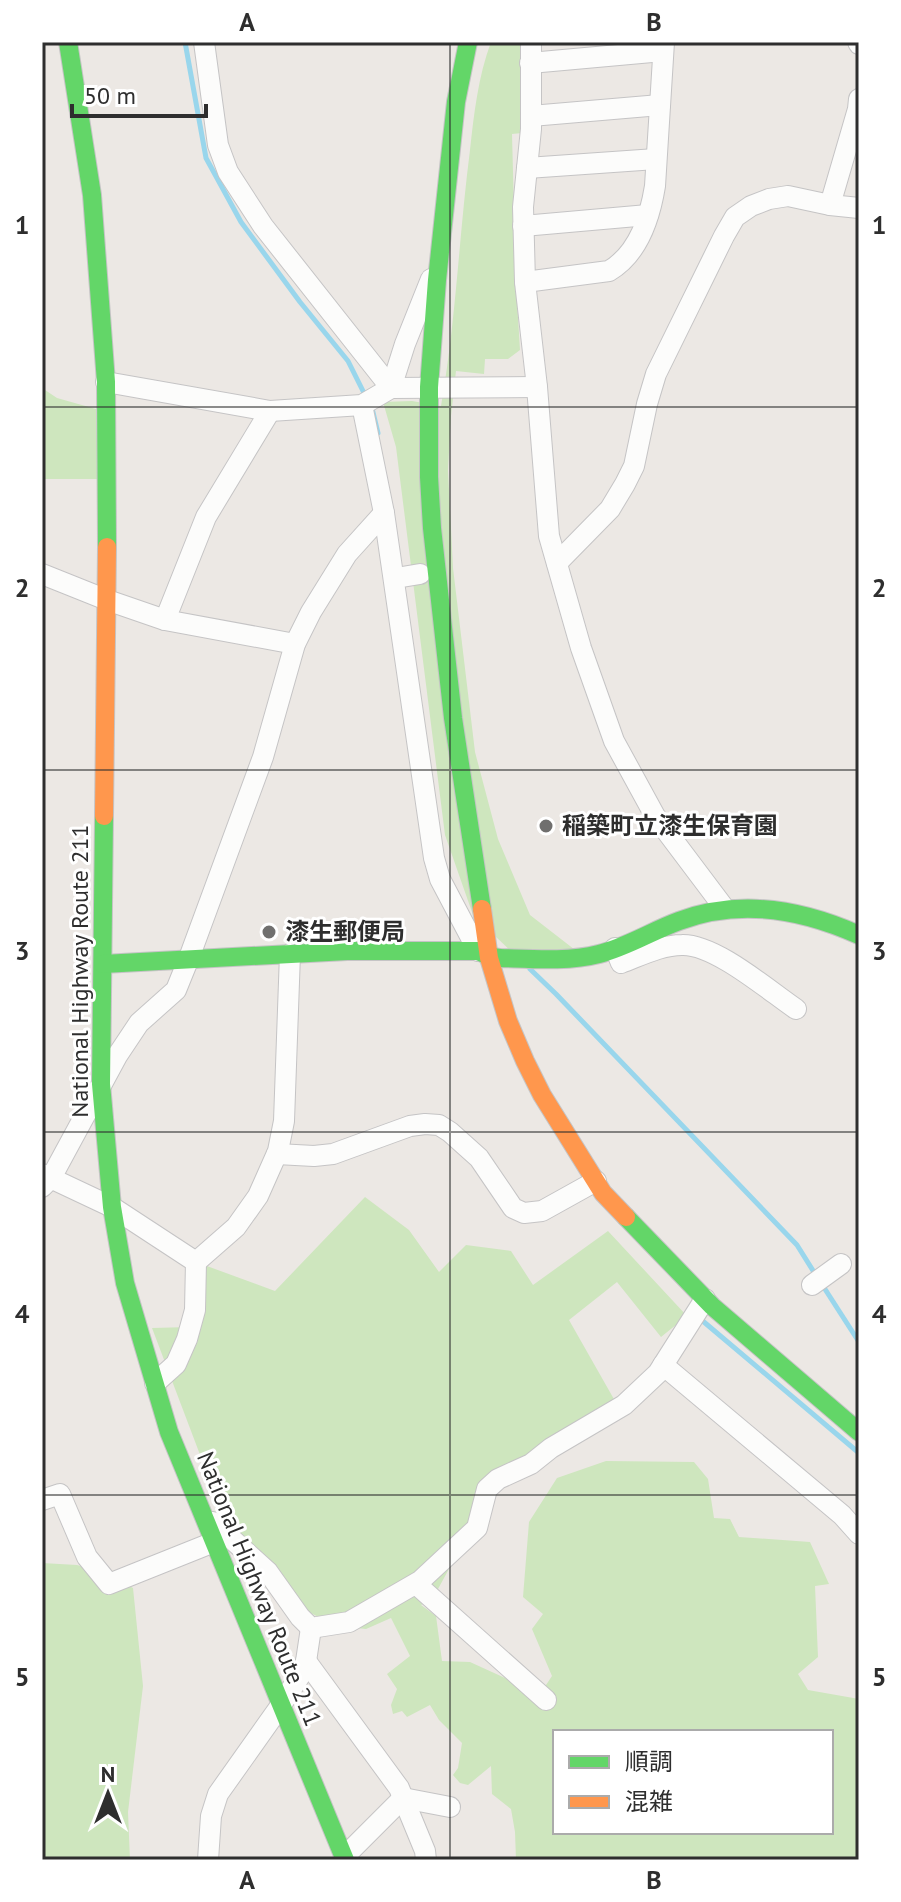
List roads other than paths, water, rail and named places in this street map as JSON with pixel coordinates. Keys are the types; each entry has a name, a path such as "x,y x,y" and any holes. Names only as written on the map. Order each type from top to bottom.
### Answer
{"main road":[{"name":"National Highway Route 211","path":"68,42 92,195 106,382 107,600 101,1084 112,1207 125,1283 169,1432 344,1859"},
{"path":"468,42 456,102 439,261 429,387 429,477 453,718 484,955 525,1061 542,1095 603,1193 705,1299 859,1432"},
{"path":"103,964 347,951 566,959 587,957 688,917 725,909 762,909 808,916 859,935"}],"street":[{"path":"204,42 218,145 228,172 263,226 391,388"},
{"path":"531,42 531,116 523,207 525,282 549,536 581,648 614,741 655,816 725,909"},
{"path":"525,282 609,271 628,255 644,228 652,205 664,47 530,63"},
{"path":"830,205 859,99"},
{"path":"531,116 660,105"},
{"path":"527,168 656,159"},
{"path":"557,563 610,509 625,484 634,466 656,374 735,217 751,206 788,196 859,208"},
{"path":"523,226 648,215"},
{"path":"391,388 405,344 439,261"},
{"path":"106,382 270,411 362,405 391,388 537,387"},
{"path":"362,405 384,513 434,858 440,879 484,955"},
{"path":"165,620 206,517 270,411"},
{"path":"196,1262 112,1207 45,1180 139,1023 176,990 263,757 295,644 347,554 384,513"},
{"path":"42,574 165,620 295,644"},
{"path":"615,948 621,963 658,949 683,944 701,948 720,956 796,1009"},
{"path":"155,1383 176,1364 187,1339 195,1310 196,1262 236,1227 258,1196 277,1154 284,1121 290,954"},
{"path":"277,1154 333,1154 410,1126 439,1125 479,1158 513,1208 524,1213 542,1211 596,1181"},
{"path":"812,1285 841,1264"},
{"path":"311,1628 349,1622 416,1584 477,1528 487,1489 498,1479 531,1464 551,1448 624,1405 658,1373 705,1299"},
{"path":"663,1365 842,1515 859,1534"},
{"path":"42,1500 60,1494 87,1557 109,1584 214,1542"},
{"path":"202,1512 268,1572 311,1628"},
{"path":"416,1584 546,1700"},
{"path":"208,1860 211,1816 218,1794 305,1668 311,1628"},
{"path":"306,1661 399,1788 426,1860"},
{"path":"403,1798 450,1807"},
{"path":"344,1859 403,1798"}],"waterway":[{"path":"185,42 206,158 241,222 348,361 365,395"},
{"path":"372,408 378,433"},
{"path":"530,969 797,1245 817,1277"},
{"path":"823,1286 859,1342"},
{"path":"698,1317 859,1453"}],"place":[{"name":"稲築町立漆生保育園","path":"546,826"},
{"name":"漆生郵便局","path":"269,932"}]}
